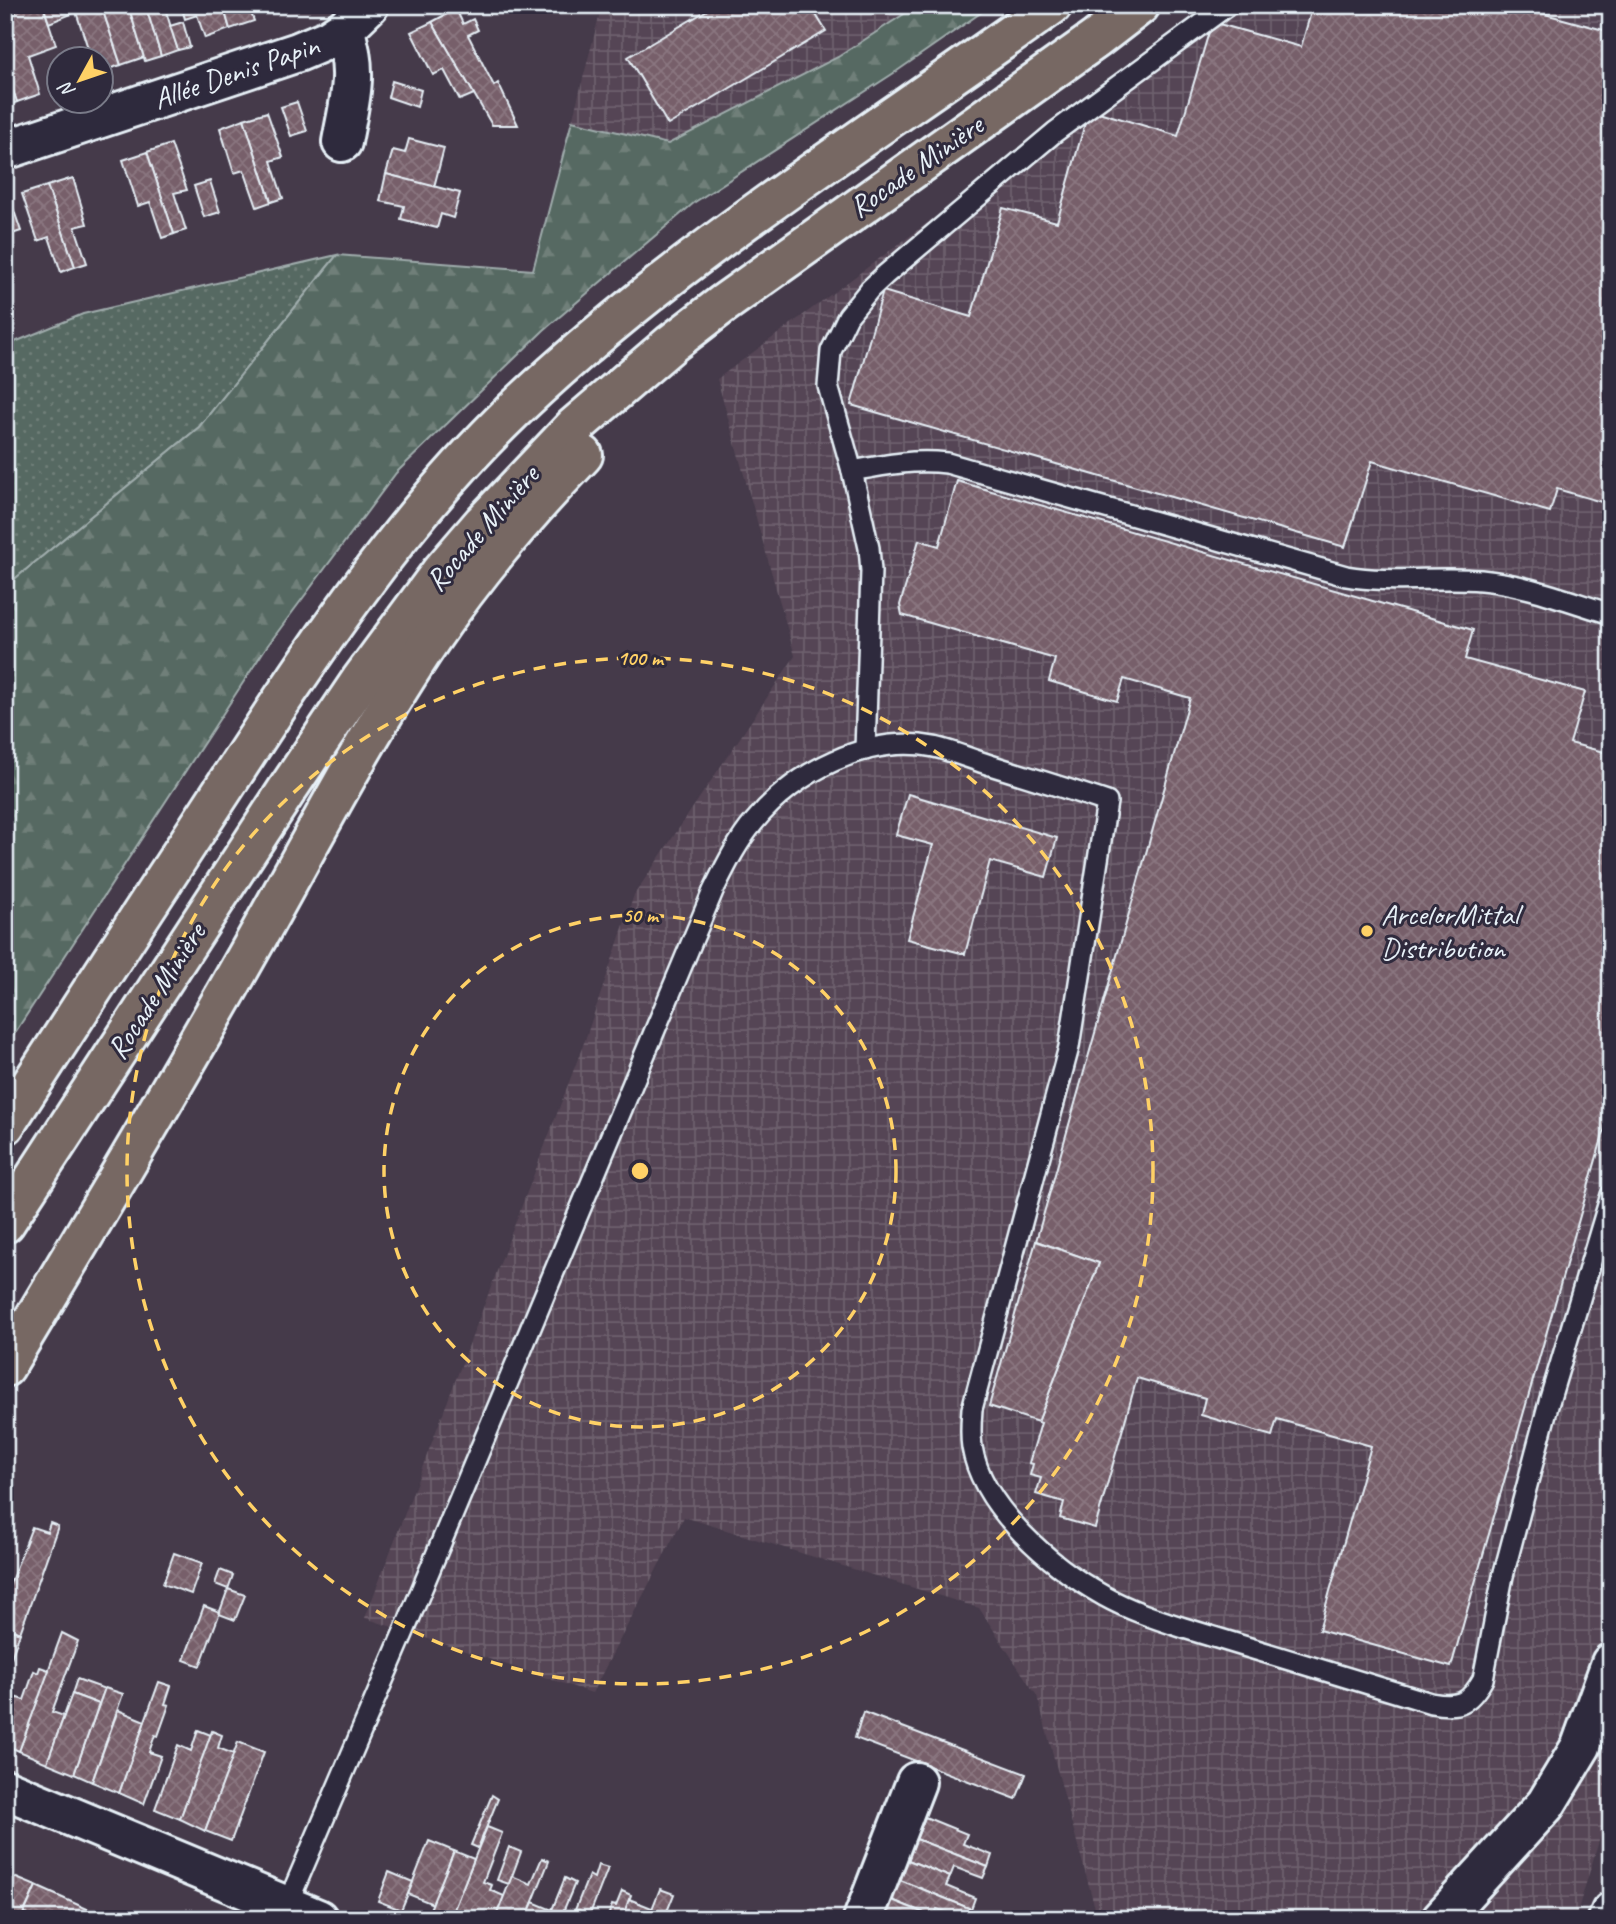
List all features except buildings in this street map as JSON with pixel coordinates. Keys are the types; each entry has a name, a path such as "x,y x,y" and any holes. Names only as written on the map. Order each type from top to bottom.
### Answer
{"highway":[{"name":"Rocade Minière","path":"5,1125 276,707 347,604 429,502 476,450 514,410 663,281 765,205 1052,5"},
{"name":"Rocade Minière","path":"5,1223 289,786 440,573 483,523 574,427 671,344 723,304 1097,39 1140,5"},
{"path":"5,1367 232,982 362,750 431,639 524,520 723,304"}],"street":[{"path":"342,142 354,79 357,17"},
{"name":"Allée Denis Papin","path":"5,150 299,52 329,40 357,17"},
{"path":"1441,1919 1546,1804 1581,1746 1611,1663"},
{"path":"863,1919 916,1782"},
{"path":"5,1789 302,1912"},
{"path":"1608,1919 1611,1912"}],"lane":[{"path":"865,750 871,571 869,548 852,471 828,386 831,351 837,335 858,303 886,275 1055,132 1228,5"},
{"path":"852,471 925,460 947,463 1346,576 1381,580 1480,580 1506,584 1611,614"},
{"path":"302,1912 408,1622 723,871 753,823 789,788 814,771 865,750 888,746 933,747 1107,802 1069,1047 972,1409 971,1429 976,1463 983,1481 1020,1531 1061,1567 1128,1608 1164,1622 1431,1703 1456,1706 1467,1700 1476,1692 1483,1679 1506,1563 1549,1402 1611,1195"}],"shaded area":[{"path":"602,5 918,5 838,57 667,144 572,121"},
{"path":"1221,5 1611,5 1611,1802 1575,1919 1098,1919 1037,1696 979,1608 684,1517 592,1693 365,1618 585,1040 634,895 795,656 717,379"}],"green space":[{"path":"918,5 992,5 897,71 695,202 544,330 396,473 265,649 5,1048 5,587 199,427 337,255 533,270 572,121 668,144 838,57"},
{"path":"337,255 199,427 5,587 5,346 83,314"}],"place":[{"name":"ArcelorMittal Distribution","path":"1367,931"}]}
